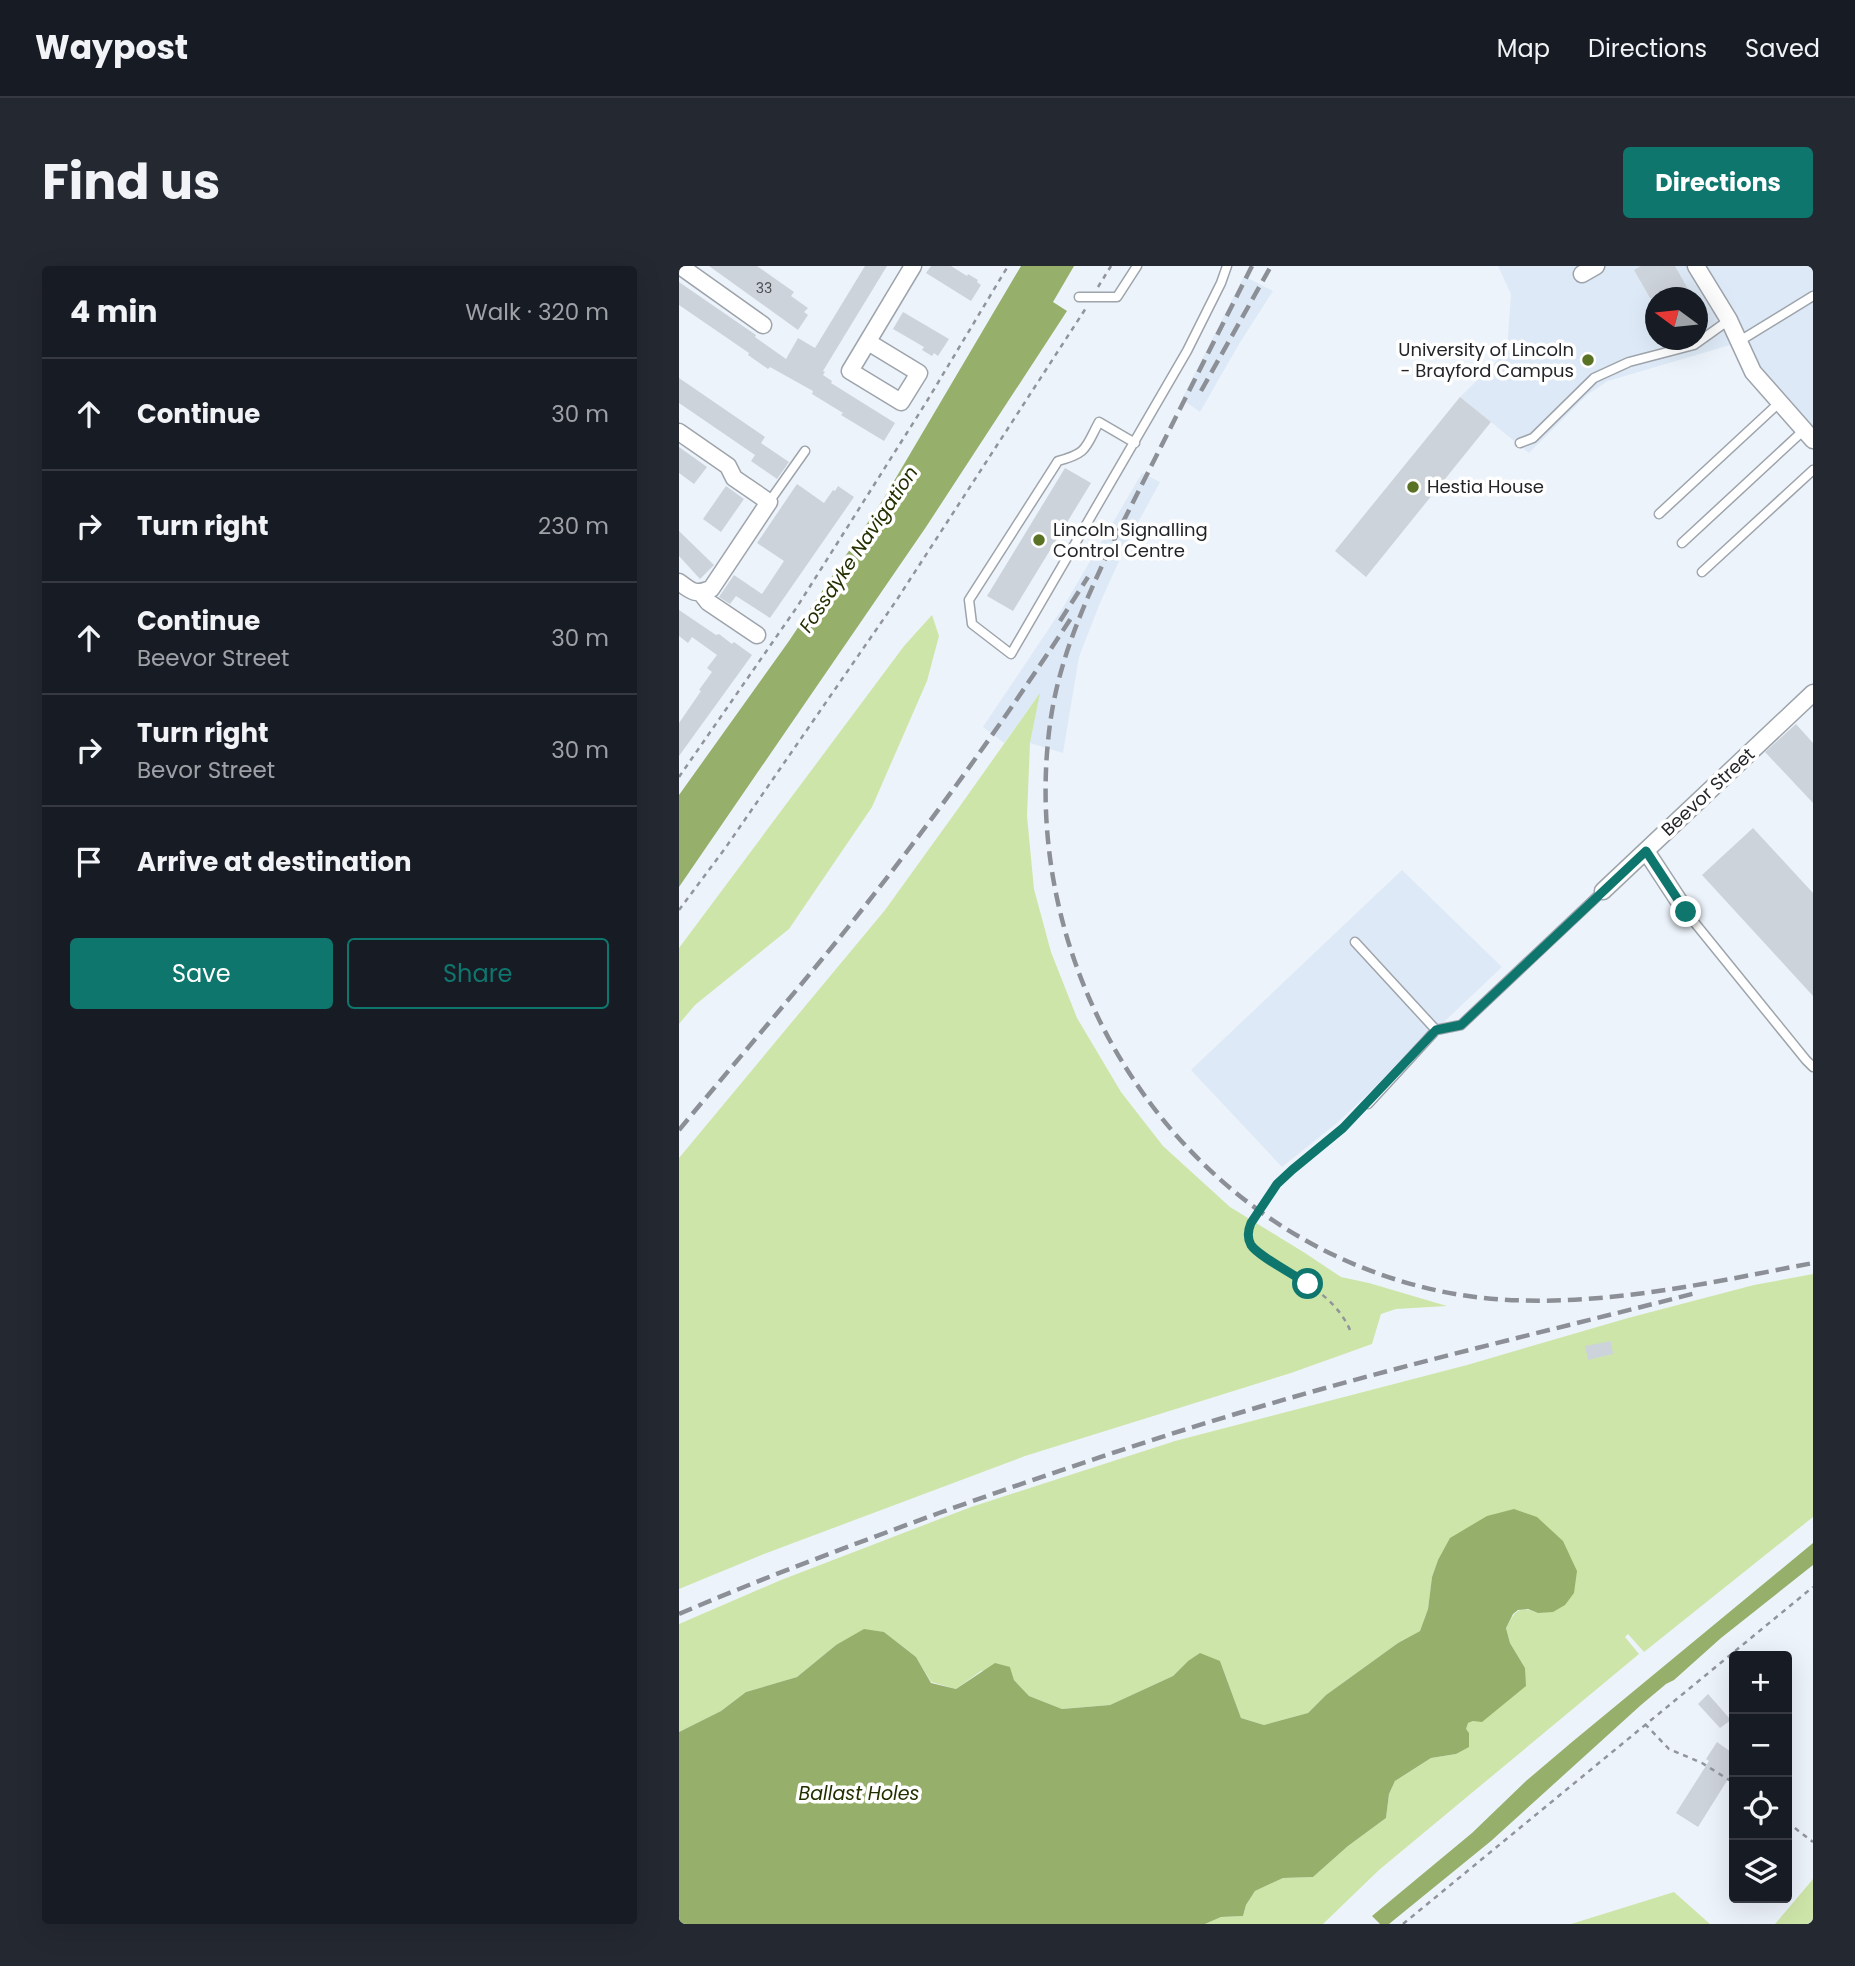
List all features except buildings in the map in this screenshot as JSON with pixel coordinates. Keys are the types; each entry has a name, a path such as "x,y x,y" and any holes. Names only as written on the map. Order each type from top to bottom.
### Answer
{"street":[{"path":"680,266 763,325"},
{"path":"868,342 913,266"},
{"path":"1582,274 1596,266"},
{"path":"1696,266 1728,320 1753,372 1809,435"},
{"path":"679,432 728,466 734,478 769,502 711,589 701,593 691,592 679,582"},
{"path":"701,593 708,603 757,635"},
{"name":"Beevor Street","path":"1603,891 1813,693"},
{"path":"1646,851 1686,912"}],"lane":[{"path":"1079,297 1117,297 1137,266"},
{"path":"1135,443 1099,422 1083,452 1058,461 969,600 972,624 1011,654 1135,443 1187,351 1221,284 1227,266"},
{"path":"1738,342 1813,296"},
{"path":"1520,443 1536,441 1547,424 1594,378 1629,362 1694,345 1728,320"},
{"path":"1659,514 1780,402"},
{"path":"1540,417 1547,424"},
{"path":"1682,543 1809,435"},
{"path":"769,502 805,451"},
{"path":"1702,572 1813,470"},
{"path":"1368,1104 1436,1030 1461,1025 1603,891"},
{"path":"1686,912 1813,1067"},
{"path":"1355,942 1436,1030"}],"path":[{"path":"679,777 770,647 927,401 1006,268 998,266"},
{"path":"679,910 726,847 896,601 1111,266"},
{"path":"1350,1330 1325,1298 1253,1248 1249,1242 1248,1229 1277,1184 1368,1104"},
{"path":"1403,1924 1813,1587"},
{"path":"1645,1724 1669,1749 1702,1763 1729,1780"},
{"path":"1792,1826 1813,1842"}],"shaded area":[{"name":"University of Lincoln - Brayford Campus","path":"1498,266 1813,266 1813,440 1737,343 1608,381 1587,395 1529,453 1460,397 1507,351 1511,294"},
{"path":"1244,276 1273,291 1200,412 1182,399"},
{"path":"1142,473 1160,482 1128,541 1079,657 1063,753 1030,743 1039,695 1004,743 983,727 1062,609"},
{"path":"932,615 939,636 927,681 872,807 789,929 695,1005 679,1024 679,948 904,646"},
{"path":"1040,693 1030,743 1027,816 1034,889 1051,952 1077,1018 1121,1092 1163,1146 1230,1207 1341,1277 1447,1306 1396,1309 1381,1314 1372,1344 1291,1373 1025,1456 764,1554 679,1589 679,1158 885,910"},
{"path":"1402,870 1502,967 1337,1123 1282,1167 1191,1070"},
{"path":"1813,1274 1813,1517 1644,1652 1628,1634 1625,1637 1639,1654 1379,1870 1323,1924 1205,1924 1221,1917 1243,1916 1255,1891 1283,1878 1313,1877 1348,1846 1386,1818 1389,1794 1395,1781 1431,1758 1456,1754 1468,1723 1525,1668 1510,1643 1506,1628 1518,1611 1538,1613 1438,1560 1432,1577 1428,1609 1420,1631 1398,1643 1326,1695 1308,1713 1264,1725 1241,1718 1220,1661 1188,1661 1173,1676 1110,1705 1062,1709 1029,1696 1014,1680 1010,1667 981,1671 956,1689 931,1682 916,1657 884,1632 836,1645 797,1677 746,1692 721,1711 679,1732 679,1624 781,1580 971,1507 1175,1441 1467,1365 1754,1285"},
{"path":"1813,1879 1813,1924 1775,1924"},
{"path":"1674,1892 1710,1924 1571,1924"}],"water":[{"name":"Fossdyke Navigation","path":"1021,266 1074,266 1053,302 1067,311 926,527 679,887 679,795 789,641 884,498"},
{"name":"Ballast Holes","path":"1514,1509 1537,1517 1563,1541 1577,1571 1574,1593 1565,1605 1553,1612 1518,1610 1506,1628 1510,1643 1525,1668 1526,1686 1482,1722 1468,1723 1466,1729 1469,1733 1469,1747 1456,1754 1431,1758 1395,1781 1389,1794 1386,1818 1348,1846 1313,1877 1283,1878 1255,1891 1243,1916 1221,1917 1205,1924 679,1924 679,1732 721,1711 746,1692 797,1677 836,1645 864,1629 884,1632 916,1657 931,1683 956,1689 995,1663 1010,1667 1014,1680 1029,1696 1062,1709 1110,1705 1173,1676 1200,1653 1220,1661 1241,1718 1264,1725 1308,1713 1326,1695 1398,1643 1420,1631 1428,1609 1432,1577 1450,1538 1487,1516"},
{"path":"1813,1543 1813,1565 1641,1705 1491,1841 1389,1924 1380,1924 1372,1916 1472,1833 1526,1781 1572,1742"}],"railway":[{"path":"1252,266 1116,536 1075,628 1054,699 1050,724 1047,822 1061,917 1093,1007 1140,1090 1202,1162 1275,1222 1360,1267 1455,1294 1544,1301 1589,1299 1680,1288 1813,1263"},
{"path":"1201,391 1271,266"},
{"path":"1060,621 1088,577"},
{"path":"679,1130 832,947 911,847 994,732 1073,615"},
{"path":"679,1614 776,1574 939,1513 1171,1434 1359,1379 1696,1293"}],"place":[{"name":"University of Lincoln - Brayford Campus","path":"1588,360"},
{"name":"Hestia House","path":"1413,487"},
{"name":"Lincoln Signalling Control Centre","path":"1039,540"}],"route":[{"path":"1308,1284 1261,1254 1249,1242 1248,1229 1277,1184 1368,1104 1436,1030 1461,1025 1646,851 1686,912"}]}
